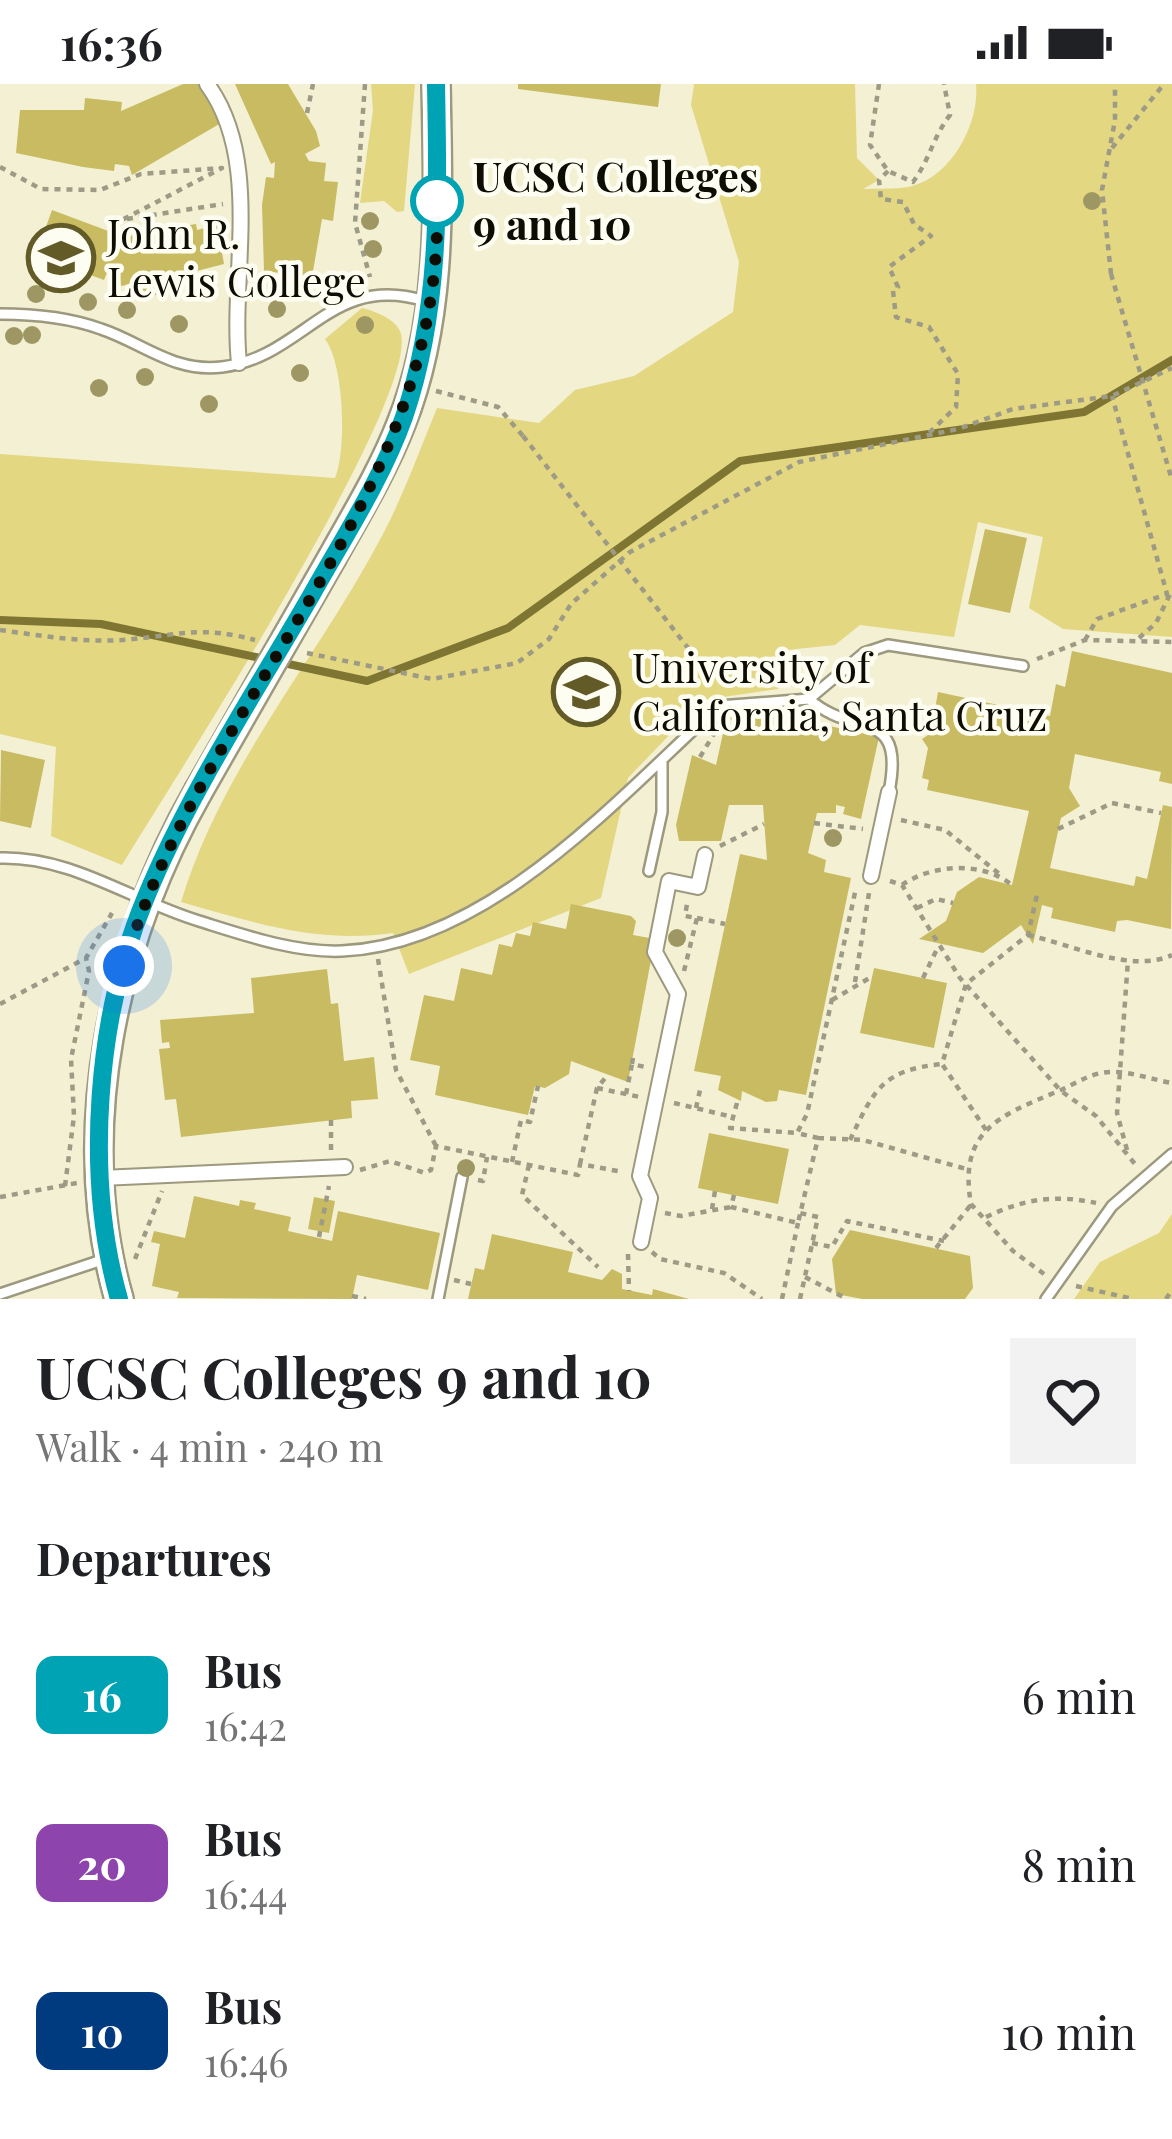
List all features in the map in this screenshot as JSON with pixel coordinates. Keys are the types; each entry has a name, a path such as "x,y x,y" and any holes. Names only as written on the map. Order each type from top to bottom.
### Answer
{"main road":[{"path":"119,1278 101,1178 105,1075 115,1006 143,903 198,792 333,556 403,420 430,302 437,233 436,84"}],"street":[{"path":"207,84 230,127 240,201 234,296 239,363"},
{"path":"865,877 889,792"},
{"path":"641,1242 650,1198 640,1176 678,994 655,952 669,881 698,887 705,855"},
{"path":"101,1178 338,1166"}],"lane":[{"path":"0,314 86,324 184,366 239,363 282,345 347,300 380,294 430,302"},
{"path":"0,858 85,872 143,903 307,948 376,948 475,908 551,857 662,763 719,706 808,699 864,653 888,645 1022,666"},
{"path":"808,699 821,711 881,730 892,746 889,792"},
{"path":"649,871 662,812 662,763"},
{"path":"1046,1299 1112,1206 1172,1154"},
{"path":"438,1299 462,1177"},
{"path":"0,1294 119,1278"}],"path":[{"path":"308,112 313,84"},
{"path":"365,84 356,223 370,277"},
{"path":"879,84 870,145 888,172 913,182 932,158 936,133 950,115 944,84"},
{"path":"1115,84 1102,190 1111,274 1172,480"},
{"path":"1109,153 1164,84"},
{"path":"0,167 41,189 100,190 141,174 222,169 122,220 240,201"},
{"path":"888,172 879,180 881,200 903,202 914,224 931,236 889,267 898,287 892,291 896,316 929,327 958,374 956,407 928,434"},
{"path":"307,653 432,679 517,663 549,639 571,604 630,552 799,462 928,434 1013,409 1112,396 1172,368"},
{"path":"430,390 498,407 713,680"},
{"path":"1112,396 1169,592 1156,623 1138,639"},
{"path":"1084,640 1097,620 1169,592"},
{"path":"0,630 76,640 133,639 190,628 264,642"},
{"path":"1022,666 1084,640 1172,642"},
{"path":"700,757 715,732 735,728"},
{"path":"1058,830 1112,803 1161,813"},
{"path":"1070,812 1076,820"},
{"path":"884,817 945,830 1012,885"},
{"path":"814,823 858,828"},
{"path":"705,855 764,824"},
{"path":"1002,876 951,868 916,875 902,885 965,984 1061,1091 1096,1116 1143,1175"},
{"path":"855,982 865,877"},
{"path":"797,1133 865,877"},
{"path":"691,885 685,916 725,924"},
{"path":"986,1130 942,1064 965,984 1028,935 1037,890"},
{"path":"917,908 936,899 953,903"},
{"path":"0,1004 86,958 112,914"},
{"path":"673,984 684,974 697,918"},
{"path":"1028,935 1128,960 1160,961 1172,955"},
{"path":"923,978 938,947"},
{"path":"367,1172 390,1161 425,1173 436,1146 396,1070 376,948"},
{"path":"65,1186 74,1116 71,1058 89,971 86,958"},
{"path":"1128,960 1129,1000 1118,1072 1118,1114 1128,1154"},
{"path":"832,1000 855,982 873,976"},
{"path":"626,1094 632,1064"},
{"path":"850,1140 885,1083 902,1068 942,1064"},
{"path":"936,1248 971,1204 974,1149 993,1120 1061,1091 1082,1075 1118,1072 1172,1084"},
{"path":"436,1146 578,1175 597,1088 606,1077"},
{"path":"512,1162 520,1120 530,1122 538,1086"},
{"path":"597,1088 733,1117"},
{"path":"696,1108 700,1090"},
{"path":"737,1103 730,1128 850,1140 970,1170"},
{"path":"319,1238 338,1166 331,1120"},
{"path":"782,1299 818,1138"},
{"path":"580,1163 623,1172"},
{"path":"529,1165 522,1196 598,1267"},
{"path":"119,1278 175,1171"},
{"path":"0,1197 101,1178"},
{"path":"711,1210 716,1191"},
{"path":"730,1207 734,1195"},
{"path":"986,1217 1017,1202 1057,1196 1112,1206"},
{"path":"971,1204 1013,1251 1055,1283 1133,1299"},
{"path":"648,1210 681,1216 730,1207 798,1223"},
{"path":"800,1213 818,1217 800,1299"},
{"path":"812,1243 832,1247 847,1221 944,1241"},
{"path":"629,1291 628,1249 641,1242"},
{"path":"660,1259 724,1273 762,1299"},
{"path":"806,1277 847,1299"},
{"path":"1166,1299 1172,1290"},
{"path":"352,1296 366,1299"}],"shaded area":[{"path":"371,84 415,84 404,211 397,212 384,201 360,203 373,110"},
{"path":"694,84 855,84 857,158 879,180 863,189 912,186 939,171 968,130 976,84 1172,84 1172,637 1063,629 1029,608 1043,537 978,522 954,637 860,625 835,645 787,650 778,689 703,700 628,778 601,898 409,974 393,933 312,933 181,902 199,852 246,758 383,534 437,408 539,423 575,390 634,376 733,312 739,262 691,105"},
{"path":"362,308 389,319 400,331 397,368 374,429 335,507 236,680 122,865 51,836 56,747 0,734 0,454 335,478 342,407 336,367 325,339"},
{"path":"1172,1214 1172,1299 1074,1299 1100,1262 1159,1233"}],"building":[{"path":"183,84 201,84 221,123 132,175 129,166 115,164 114,171 16,153 20,110 84,110 85,98 122,102 121,111"},
{"path":"235,84 288,84 320,146 305,154 309,161 326,163 324,181 338,182 333,221 322,219 312,277 264,271 262,205 266,177 274,178 275,162 271,164"},
{"path":"518,84 661,84 658,107 518,89"},
{"path":"52,210 119,235 118,240 163,225 164,229 196,224 197,230 217,225 224,264 185,274 187,279 176,281 179,292 141,297 137,283 121,286 118,269 109,267 104,280 36,255"},
{"path":"985,529 1027,538 1010,613 968,604"},
{"path":"1072,651 1172,673 1172,784 1159,781 1161,772 1075,754 1069,788 1080,806 1061,818 1050,868 1134,886 1136,876 1147,879 1163,805 1172,807 1171,929 1127,920 1117,921 1115,932 1051,918 1053,908 1042,905 1033,944 1021,925 983,953 919,939 946,921 957,892 979,877 1012,885 1029,811 927,790 929,780 922,778 928,748 922,739 931,733 938,692 1050,716 1056,684 1065,687"},
{"path":"780,707 818,715 816,723 879,737 861,819 843,814 845,807 836,805 836,813 817,813 808,853 826,860 824,872 851,878 806,1095 779,1090 777,1101 766,1102 742,1091 741,1101 718,1090 721,1076 694,1071 740,854 767,860 763,805 729,805 721,841 679,841 676,825 692,755 716,765 724,729 738,730 730,718 750,709 780,715"},
{"path":"1,750 45,760 31,828 0,821"},
{"path":"571,904 631,916 636,921 633,935 655,939 628,1082 571,1061 569,1074 545,1088 535,1086 528,1115 435,1095 440,1066 410,1060 424,995 454,1001 461,968 492,975 499,944 512,947 516,933 530,936 533,922 566,929"},
{"path":"874,968 947,983 934,1048 860,1033"},
{"path":"327,969 331,1004 338,1003 344,1061 374,1057 378,1099 351,1101 352,1118 181,1137 176,1099 165,1100 159,1049 170,1048 169,1042 162,1043 160,1020 254,1013 251,978"},
{"path":"709,1133 789,1149 778,1204 698,1188"},
{"path":"194,1196 239,1206 240,1200 256,1203 254,1209 291,1217 288,1231 332,1241 338,1211 440,1233 428,1290 357,1275 352,1299 177,1298 179,1292 152,1286 160,1244 151,1242 154,1231 185,1238"},
{"path":"314,1197 335,1201 329,1233 308,1229"},
{"path":"850,1230 970,1256 973,1288 965,1299 862,1299 836,1294 832,1259"},
{"path":"492,1234 573,1252 568,1272 602,1280 612,1269 622,1274 622,1289 652,1295 653,1289 689,1299 468,1299 475,1268 484,1270"}],"waterway":[{"path":"279,662 367,681 508,628 740,461 1084,412 1172,360"},
{"path":"0,620 101,624 265,659"}],"bus line":[{"name":"16","path":"119,1299 108,1258 101,1178 105,1075 124,966 143,903 172,838 333,556 403,420 424,342 436,250 436,84"}],"place":[{"name":"UCSC Colleges 9 and 10","path":"437,201"},
{"name":"John R. Lewis College","path":"61,258"},
{"name":"University of California, Santa Cruz","path":"586,692"}],"route":[{"path":"124,966 143,903 172,838 333,556 403,420 424,342 437,201"}]}
